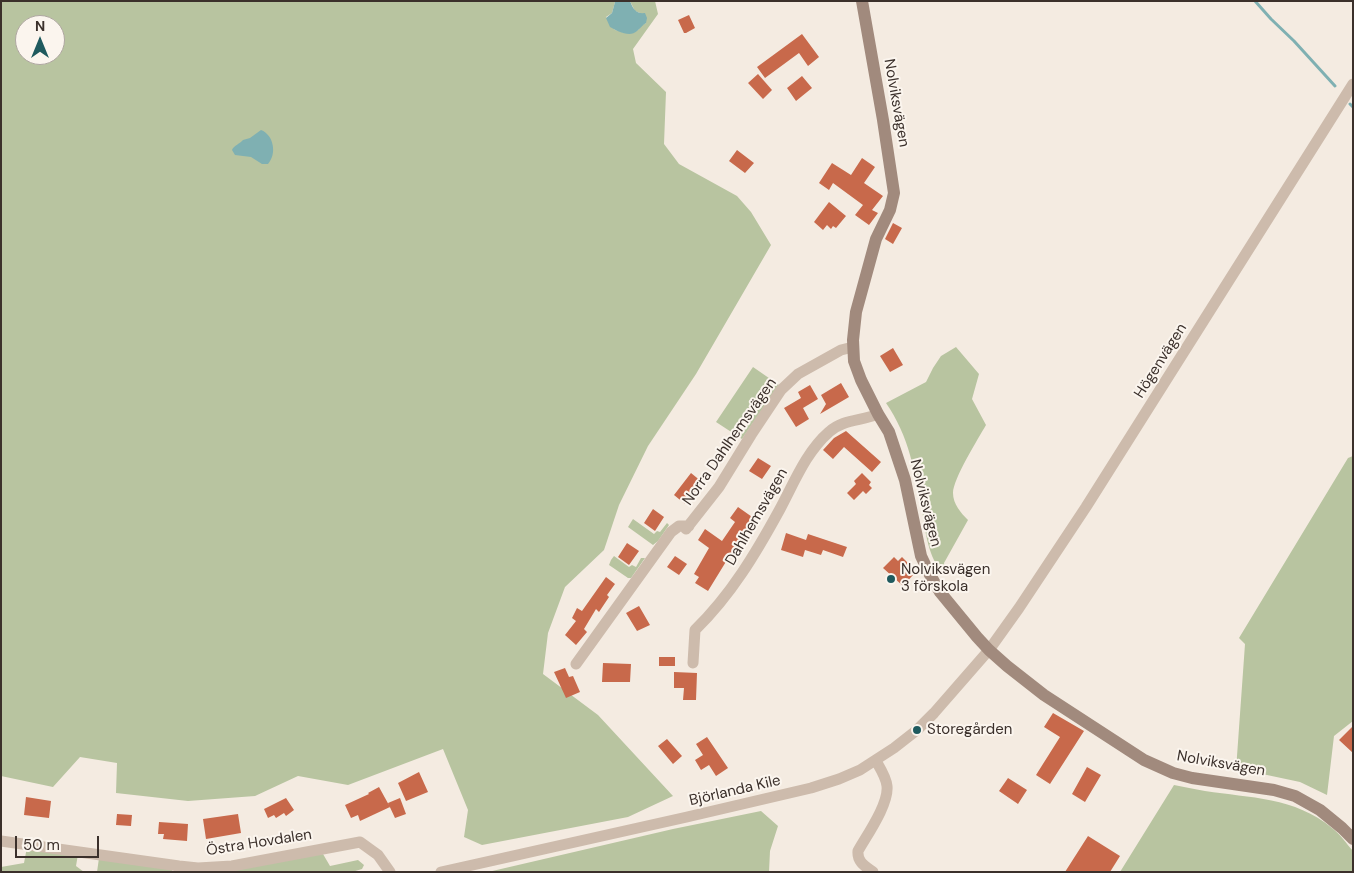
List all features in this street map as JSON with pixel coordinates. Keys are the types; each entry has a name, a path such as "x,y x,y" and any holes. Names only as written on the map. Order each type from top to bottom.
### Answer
{"street":[{"name":"Nolviksvägen","path":"862,1 894,193 890,210 876,239 860,295 852,347 854,361 861,380 889,432 903,474 921,556 940,592 989,650 1008,666 1044,695 1144,760 1192,778 1274,790 1295,796 1320,810 1353,839"},
{"name":"Högenvägen","path":"989,650 1086,506 1353,84"},
{"name":"Norra Dahlhemsvägen","path":"576,664 671,532 679,526 688,528 719,487 781,390 798,374 841,350 852,347"},
{"name":"Dahlhemsvägen","path":"693,663 695,630 731,590 756,551 814,449 829,431 844,423 878,414"},
{"name":"Björlanda Kile","path":"441,872 696,815 810,788 839,779 876,761 917,730 989,650"},
{"path":"873,872 860,862 858,851 885,803 887,784 876,761"},
{"name":"Östra Hovdalen","path":"1,841 198,868 232,866 360,842 378,855 390,872"}],"green space":[{"path":"1,1 617,1 612,13 606,17 615,30 624,33 638,30 646,23 640,13 635,11 630,1 655,1 658,14 633,49 636,63 666,92 664,144 679,164 737,196 751,212 771,245 696,374 648,446 619,505 604,550 565,587 548,633 543,674 598,715 673,796 628,817 482,845 464,837 468,810 443,749 348,785 298,776 255,796 188,801 116,793 117,763 80,757 53,787 1,776"},
{"path":"956,347 979,374 972,399 986,425 966,459 954,487 954,501 968,520 944,563 946,573 941,570 932,556 925,531 914,468 908,448 897,422 886,403 926,382 941,356"},
{"path":"753,367 779,385 742,439 716,422"},
{"path":"1353,456 1353,721 1334,736 1327,795 1300,782 1236,770 1245,644 1239,638 1348,458"},
{"path":"633,519 654,534 657,531 660,532 667,523 669,525 653,545 628,527"},
{"path":"614,556 629,567 632,565 636,567 641,558 645,558 631,578 628,578 609,565"},
{"path":"1174,785 1272,800 1303,810 1332,828 1353,851 1353,872 1120,872"},
{"path":"761,811 778,826 770,851 769,872 488,872 673,829"},
{"path":"27,847 78,854 76,866 84,872 1,872 1,867 24,863"},
{"path":"323,854 330,866 358,860 364,865 362,869 352,872 193,872"},
{"path":"99,858 172,868 172,872 97,872"}],"water":[{"path":"617,1 630,1 635,10 639,13 645,13 646,23 631,34 610,27 606,18 612,13"},
{"path":"261,130 269,136 273,145 273,155 268,164 262,164 251,157 235,155 232,150 234,147"}],"building":[{"path":"689,15 695,28 684,33 678,20"},
{"path":"802,34 819,57 808,66 799,53 765,78 757,67"},
{"path":"758,74 772,90 763,99 748,83"},
{"path":"802,76 812,88 796,101 787,88"},
{"path":"737,150 754,163 745,173 729,161"},
{"path":"862,158 875,167 864,183 883,196 872,210 878,213 869,225 855,215 863,205 833,183 829,190 819,183 832,163 851,175"},
{"path":"829,202 846,216 836,228 833,226 831,229 827,225 823,230 814,222"},
{"path":"893,223 902,228 893,244 885,239"},
{"path":"893,348 903,365 890,372 880,356"},
{"path":"841,383 849,397 820,414 826,404 821,395"},
{"path":"810,385 818,399 803,408 809,419 796,427 784,408 801,398 798,392"},
{"path":"846,431 881,462 872,472 844,447 833,459 823,450 834,438"},
{"path":"758,458 771,466 762,479 749,471"},
{"path":"691,473 702,482 685,504 674,495"},
{"path":"862,473 871,482 869,485 872,488 866,494 863,491 854,500 847,493 856,484 854,481"},
{"path":"738,507 755,519 708,591 695,583 699,577 694,574 709,548 698,540 705,529 722,541 735,522 730,518"},
{"path":"653,509 664,517 655,531 644,523"},
{"path":"786,533 806,540 808,534 847,547 843,557 823,550 821,555 805,550 803,557 781,550"},
{"path":"627,543 639,551 629,565 618,557"},
{"path":"675,556 687,564 679,575 667,567"},
{"path":"894,557 898,561 902,557 912,567 909,571 913,575 903,586 883,568"},
{"path":"606,577 615,584 599,612 596,609 584,629 587,632 576,645 565,635 576,621 572,618 577,608 582,611"},
{"path":"639,606 650,625 637,631 626,613"},
{"path":"659,657 675,657 675,666 659,666"},
{"path":"603,663 631,664 630,682 602,682"},
{"path":"565,668 569,677 573,676 580,692 566,698 554,672"},
{"path":"674,672 697,673 696,700 683,700 684,688 674,688"},
{"path":"1053,713 1084,731 1050,784 1036,775 1060,737 1044,727"},
{"path":"1353,726 1353,753 1339,740"},
{"path":"707,737 728,768 716,776 709,765 701,770 695,760 703,755 696,744"},
{"path":"667,739 682,756 673,764 658,746"},
{"path":"1087,767 1101,775 1085,802 1072,794"},
{"path":"419,772 428,792 406,801 398,783"},
{"path":"1008,778 1027,790 1018,804 999,791"},
{"path":"379,787 390,807 360,821 358,815 351,818 345,805 369,794"},
{"path":"26,797 51,801 49,818 24,815"},
{"path":"286,798 294,810 286,816 284,813 276,818 274,815 268,818 264,809"},
{"path":"400,798 406,814 395,818 388,803"},
{"path":"117,814 132,815 131,826 116,825"},
{"path":"238,814 241,833 206,839 203,819"},
{"path":"159,822 188,824 187,841 163,839 164,834 158,834"},
{"path":"1088,836 1120,856 1110,872 1065,872"}],"waterway":[{"path":"1255,1 1335,86"},
{"path":"1350,104 1353,107"}],"place":[{"name":"Nolviksvägen 3 förskola","path":"891,579"},
{"name":"Storegården","path":"917,730"}]}
